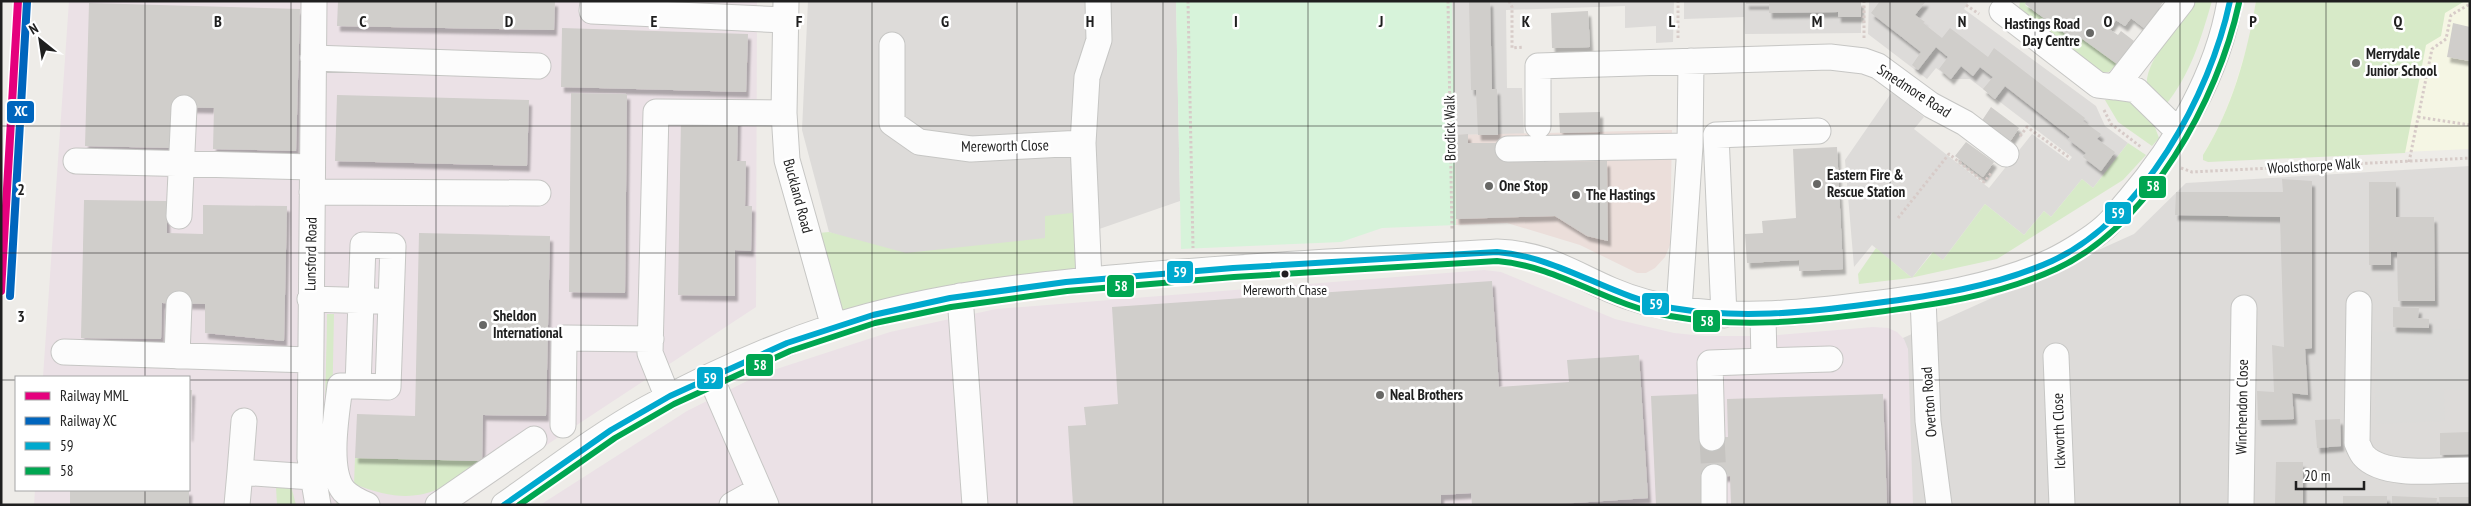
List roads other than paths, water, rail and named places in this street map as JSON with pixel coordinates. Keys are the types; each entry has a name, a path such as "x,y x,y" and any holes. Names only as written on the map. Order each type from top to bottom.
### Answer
{"street":[{"name":"Lunsford Road","path":"314,1 310,458 318,505"},
{"path":"593,1 592,11 786,11"},
{"path":"1089,280 1083,143 1087,77 1099,40 1098,1"},
{"path":"2115,87 2182,1"},
{"path":"504,505 572,457 647,409 742,363 834,327 914,304 960,296 1089,280 1194,271 1497,252 1522,253 1555,262 1612,290 1679,309 1724,315 1763,315 1924,298 2000,281 2054,260 2105,228 2159,162 2179,132 2209,73 2230,1"},
{"name":"Buckland Road","path":"786,11 784,113 787,160 834,327"},
{"path":"2002,11 2098,85 2136,90 2179,132"},
{"name":"Mereworth Close","path":"892,45 892,123 919,142 971,149 1083,143"},
{"name":"Smedmore Road","path":"1538,126 1538,66 1830,57 1864,61 1878,66 1931,105 1965,123 2006,154"},
{"path":"313,58 538,66"},
{"path":"1679,309 1690,146 1684,61"},
{"path":"179,216 184,108"},
{"path":"668,398 650,353 656,112 784,113"},
{"path":"1724,315 1716,135 1818,131"},
{"path":"1508,149 1690,146"},
{"path":"76,161 182,162 312,167"},
{"path":"312,192 538,193"},
{"path":"358,386 363,245 392,246 388,387 340,386 335,442 335,471 344,490 367,505"},
{"path":"960,296 975,505"},
{"name":"Overton Road","path":"1924,298 1928,421 1939,505"},
{"path":"310,299 391,301"},
{"path":"176,356 179,304"},
{"path":"2359,304 2356,423 2357,443 2363,456 2374,464 2392,470 2470,470"},
{"name":"Winchendon Close","path":"2241,505 2244,308"},
{"path":"1763,315 1764,361"},
{"path":"563,424 564,338 651,339"},
{"path":"64,352 310,360"},
{"name":"Ickworth Close","path":"2056,356 2062,505"},
{"path":"1712,438 1710,363 1830,359"},
{"path":"711,378 762,498 732,505"},
{"path":"238,505 244,421"},
{"path":"438,505 534,439"},
{"path":"240,472 312,477"},
{"path":"1714,477 1714,505"}],"tunnel":[{"path":"1712,438 1714,477"}],"rail line":[{"name":"MML","path":"1,291 18,1"},
{"name":"XC","path":"10,296 27,2"}],"place":[{"name":"Hastings Road Day Centre","path":"2090,33"},
{"name":"Merrydale Junior School","path":"2356,63"},
{"name":"Eastern Fire & Rescue Station","path":"1817,184"},
{"name":"One Stop","path":"1489,186"},
{"name":"The Hastings","path":"1576,195"},
{"name":"Mereworth Chase","path":"1285,274"},
{"name":"Sheldon International","path":"483,325"},
{"name":"Neal Brothers","path":"1380,395"}]}
